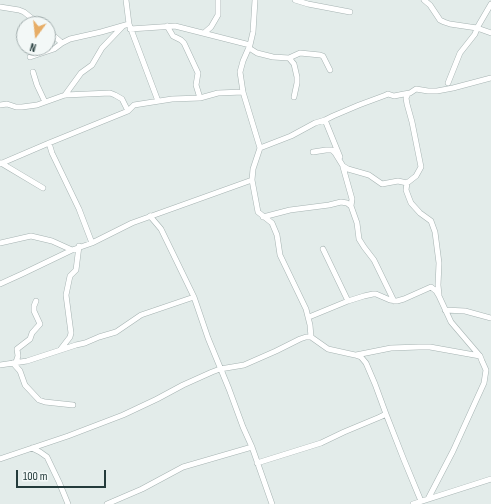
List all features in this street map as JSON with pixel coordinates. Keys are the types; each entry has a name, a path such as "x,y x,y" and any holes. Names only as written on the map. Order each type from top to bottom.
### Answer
{"street":[{"path":"126,0 128,26 158,101"},
{"path":"204,33 211,27 218,14 218,0"},
{"path":"255,0 250,46 240,72 243,92 260,148 253,169 252,180 258,212 272,223 277,235 280,255 309,317 311,337"},
{"path":"295,0 350,12"},
{"path":"424,0 430,5 440,20 444,22 491,32"},
{"path":"448,83 460,53 475,34 491,4"},
{"path":"0,6 24,12 29,16"},
{"path":"65,95 81,73 92,65 102,48 128,26"},
{"path":"30,57 54,49 70,39 128,26 179,26 250,46 257,53 266,56 289,58 299,54 320,55 330,70"},
{"path":"167,26 173,36 184,43 198,73 196,85 200,98"},
{"path":"56,38 62,43"},
{"path":"289,58 294,64 296,71 297,84 294,98"},
{"path":"33,72 45,102"},
{"path":"260,148 291,136 315,123 326,120 374,98 388,94 394,96 408,94 416,89 437,91 491,78"},
{"path":"1,164 128,111 134,105 158,101 200,98 218,93 243,92"},
{"path":"0,105 7,104 19,107 37,105 65,95 110,93 122,99 128,111"},
{"path":"408,94 406,98 420,167 416,176 407,183 406,190 410,201 420,213 431,222 435,232 439,263 439,296"},
{"path":"326,120 337,148 350,190 352,199 351,206 357,223 359,239 374,260 394,301"},
{"path":"315,123 328,128"},
{"path":"49,143 52,153 79,209 92,242"},
{"path":"313,152 332,150 343,166 350,170 369,175 382,184 398,181 407,183"},
{"path":"1,164 43,188"},
{"path":"0,284 79,246 92,242 132,223 252,180"},
{"path":"263,217 290,210 325,206 341,202 347,203 351,206"},
{"path":"150,216 161,230 194,297 208,338 252,448 272,504"},
{"path":"0,243 31,236 52,241 72,250"},
{"path":"60,351 70,337 71,333 66,298 70,276 76,270 79,246"},
{"path":"323,249 334,275 348,301"},
{"path":"309,317 348,301 373,294 394,301 404,299 431,287 439,296 451,322 480,356 486,370 484,382 453,451 428,499"},
{"path":"0,365 27,361 85,343 116,332 141,315 194,297"},
{"path":"15,363 18,356 17,349 30,339 32,333 40,324 34,312 36,301"},
{"path":"445,310 465,311 491,318"},
{"path":"0,459 123,415 212,372 220,369 244,365 300,339 311,337 328,349 361,357 368,366 421,501"},
{"path":"355,355 391,348 430,347 480,356"},
{"path":"15,363 20,371 25,385 39,400 73,405"},
{"path":"257,463 321,444 344,432 386,414"},
{"path":"32,448 47,457 68,504"},
{"path":"108,504 142,489 183,467 252,448"},
{"path":"413,504 491,479"}]}
